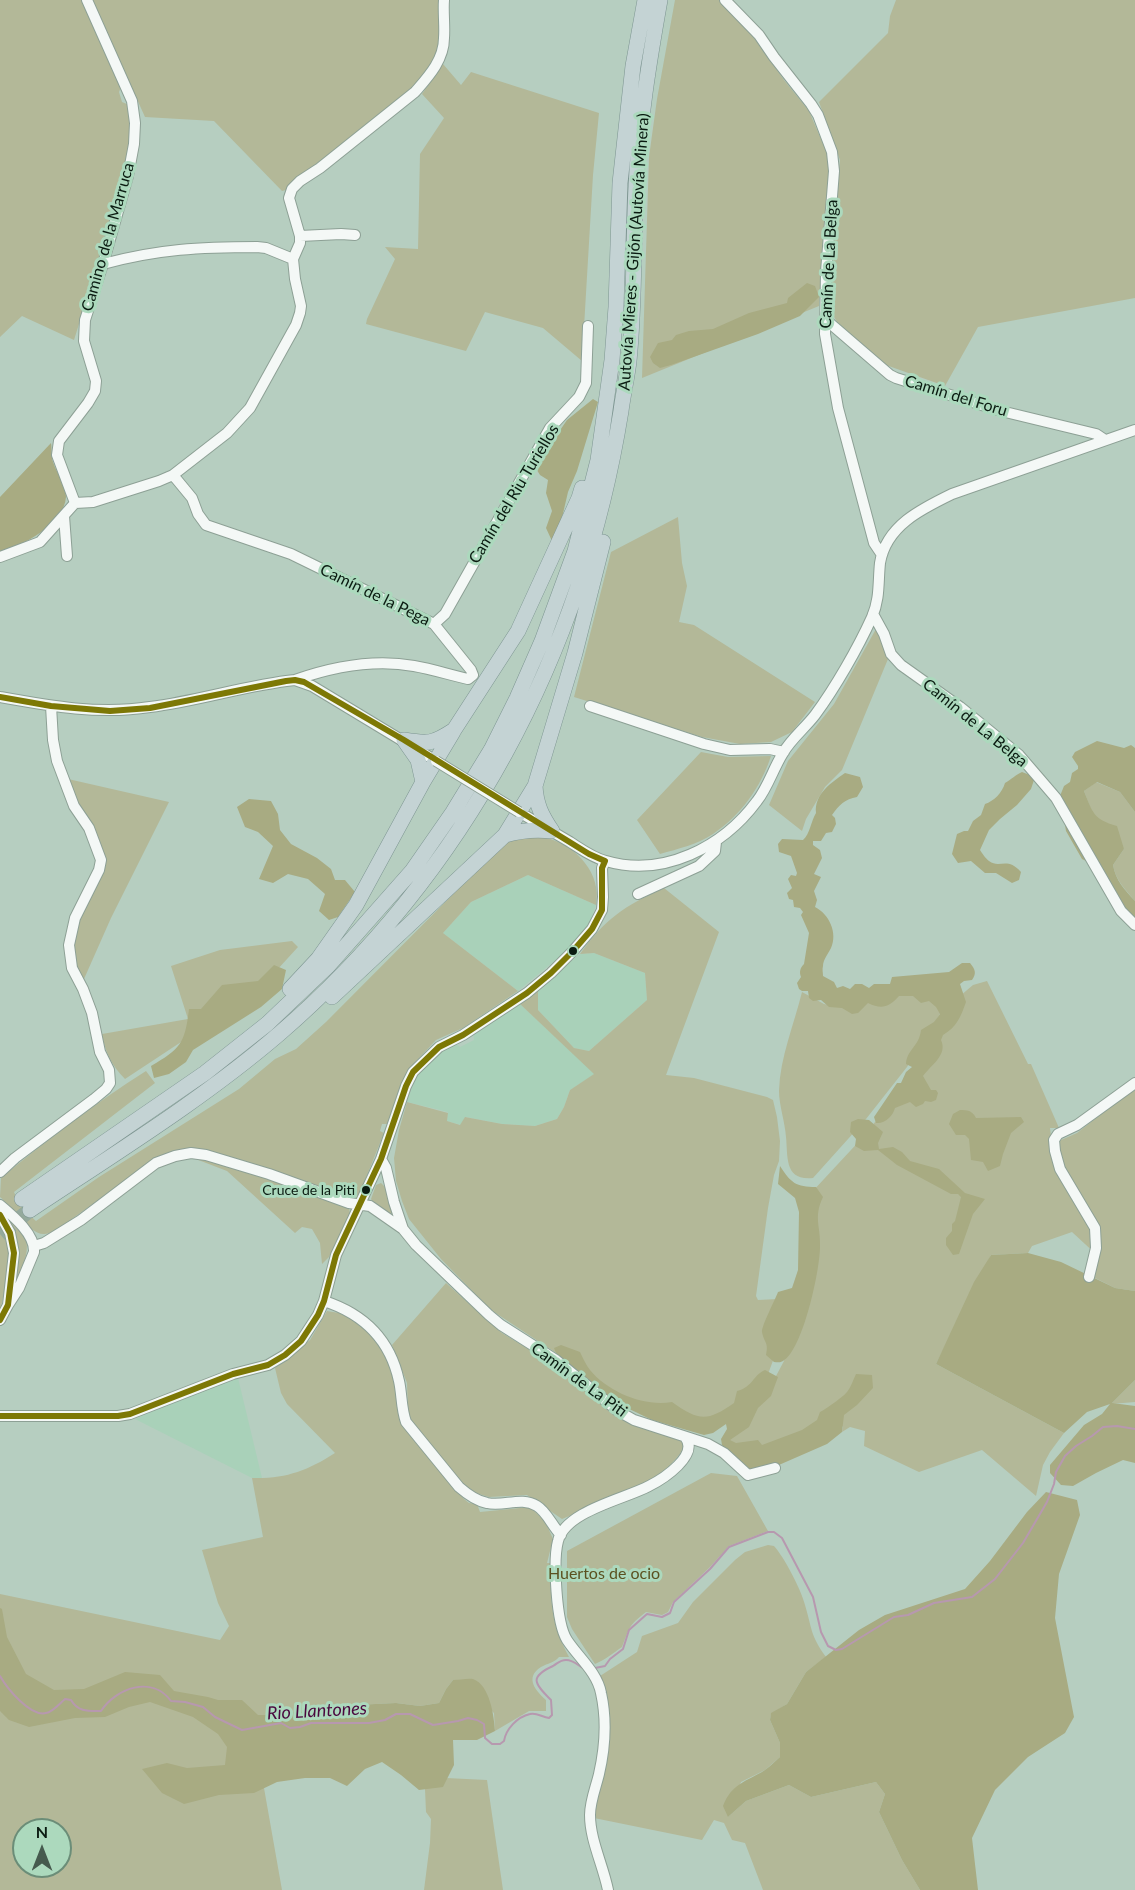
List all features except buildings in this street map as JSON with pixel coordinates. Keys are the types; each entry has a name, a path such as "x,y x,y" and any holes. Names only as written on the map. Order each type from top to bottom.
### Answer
{"highway":[{"name":"Autovía Mieres - Gijón (Autovía Minera)","path":"210,1079 328,966 412,871 453,812 490,750 517,698 542,641 575,551 598,460 612,360 620,183 633,66 645,0"},
{"name":"Autovía Mieres - Gijón (Autovía Minera)","path":"26,1205 278,1034 340,977 385,928 422,882 465,821 505,757 557,647 588,558 613,461 629,360 636,183 649,67 660,0"},
{"path":"210,1079 318,959 356,904 423,782 518,631 579,498 612,360"},
{"path":"210,1079 282,1040 346,985 505,835 535,786 575,653 605,533 620,464 627,417 629,360"},
{"path":"404,740 432,742 454,730"},
{"path":"404,740 418,760 423,782"},
{"path":"535,786 536,800 543,818 552,831"},
{"path":"505,835 534,829 552,831"}],"street":[{"name":"Camino de la Marruca","path":"75,503 60,464 57,448 59,441 95,391 96,381 84,341 83,327 104,264 128,176 135,123 132,101 87,0"},
{"path":"40,542 75,503 93,502 144,487 173,475 228,433 250,408 296,325 300,313 301,306 294,279 293,259 300,243 300,236 289,198 292,189 415,92 422,84 440,59 444,46 444,0"},
{"name":"Camín de La Belga","path":"725,0 759,35 811,104 818,115 832,152 834,171 826,272 825,319 828,356 838,408 874,543 882,555"},
{"path":"300,236 355,235"},
{"path":"104,264 150,252 197,247 266,248 293,259"},
{"name":"Camín del Foru","path":"825,319 896,378 1001,411 1096,434 1105,440"},
{"name":"Camín del Riu Turiellos","path":"434,624 445,614 550,428 579,397 586,383 588,326"},
{"path":"304,681 589,854 605,861 627,865 653,865 680,860 716,842 742,819 758,800 784,752 826,700 873,614 877,602 882,555 892,533 926,507 952,494 1135,430"},
{"name":"Camín de la Pega","path":"0,697 51,706 110,711 150,708 304,681 326,671 359,665 414,666 468,679 473,675 434,624 291,554 206,525 198,514 192,498 173,475"},
{"path":"0,557 40,542 58,542 66,552 64,516"},
{"name":"Camín de La Belga","path":"873,614 884,634 891,654 901,665 960,707 1019,755 1056,798 1121,911 1135,925"},
{"path":"0,1172 106,1089 110,1083 109,1070 100,1052 92,1013 72,968 69,945 75,918 99,870 101,860 90,828 74,806 57,760 51,706"},
{"path":"590,706 704,744 730,750 770,749 784,752"},
{"path":"638,894 699,866 715,851 716,842"},
{"path":"0,1416 118,1416 138,1412 167,1398 233,1374 268,1365 285,1355 301,1341 312,1327 324,1301 336,1255 381,1159 413,1072 439,1047 463,1035 527,993 552,973 592,929 602,910 602,868 605,861"},
{"path":"1089,1277 1096,1248 1095,1228 1060,1169 1054,1140 1058,1134 1077,1125 1135,1083"},
{"name":"Camín de La Piti","path":"34,1246 44,1243 81,1220 156,1163 183,1154 206,1155 269,1174 349,1203 370,1206 403,1229 416,1245 501,1325 556,1360 618,1411 634,1420 708,1444 724,1453 748,1475 772,1472"},
{"name":"Camín de La Piti","path":"381,1159 386,1168 403,1229"},
{"path":"0,1206 22,1226 34,1246 19,1288 0,1320"},
{"path":"0,1215 10,1233 14,1253 8,1305"},
{"path":"324,1301 353,1313 367,1323 381,1339 389,1351 399,1378 403,1415 406,1422 459,1487 486,1503 518,1501 537,1505 561,1534"},
{"path":"608,1890 590,1812 603,1757 604,1724 601,1691 592,1674 566,1639 558,1613 556,1556 558,1541 568,1526 597,1508 635,1493 663,1478 685,1457 689,1442 685,1437"}],"shaded area":[{"path":"807,283 815,286 819,297 800,316 758,334 671,365 660,368 653,363 650,357 658,343 672,340 676,335 689,331 713,329 749,313 787,303 788,298"},
{"path":"593,399 598,402 577,471 568,492 561,522 552,541 546,528 552,511 546,493 548,480 540,475 535,467 567,420"},
{"path":"51,443 53,462 66,492 63,507 50,525 30,539 0,553 0,497"},
{"path":"1097,741 1124,748 1131,745 1135,748 1135,812 1120,792 1097,782 1084,791 1098,818 1117,826 1124,849 1113,865 1114,871 1124,889 1135,901 1135,924 1090,863 1082,859 1066,831 1060,796 1064,786 1070,782 1072,773 1078,769 1072,757 1075,752"},
{"path":"1022,772 1035,777 1031,789 989,830 980,850 989,861 1012,865 1021,872 1019,880 1012,883 996,873 985,873 971,861 958,863 952,854 957,834 968,831 973,821 981,815 985,804 997,796 1005,783"},
{"path":"845,773 860,777 863,787 857,797 843,803 832,815 836,824 832,832 826,833 821,841 813,841 813,845 820,850 822,858 814,874 821,877 814,891 817,900 815,907 828,919 833,930 833,942 823,964 823,976 834,982 837,988 843,986 850,989 855,984 862,984 869,988 874,984 890,984 892,977 949,972 962,963 970,963 975,971 972,980 960,984 966,1002 962,1012 955,1025 943,1035 942,1050 938,1060 923,1076 931,1090 936,1090 938,1093 936,1100 925,1101 916,1107 910,1102 895,1108 888,1119 879,1123 876,1123 874,1117 897,1083 901,1083 906,1072 912,1067 906,1064 907,1059 921,1030 934,1022 940,1014 929,1001 921,1003 913,996 899,996 885,1006 868,1003 858,1013 852,1014 842,1008 829,1007 821,1000 813,1001 809,998 808,991 799,989 797,983 801,977 800,970 804,964 809,933 801,915 803,912 800,908 794,907 793,900 789,899 787,893 792,888 788,879 791,875 796,876 797,873 791,856 779,852 778,844 782,839 803,840 816,813 821,794"},
{"path":"249,799 271,801 278,814 280,830 291,844 317,858 331,869 335,880 345,880 355,892 338,917 329,920 319,911 325,894 308,879 288,874 273,883 259,879 273,846 258,832 245,827 237,807"},
{"path":"528,875 596,905 589,924 564,953 518,991 443,933 471,902"},
{"path":"594,953 645,973 647,1000 589,1051 574,1048 538,1010 538,989 580,954"},
{"path":"274,965 286,970 282,989 261,1007 193,1050 186,1062 169,1074 154,1078 151,1066 175,1050 183,1038 189,1009 201,1009 222,985 258,981"},
{"path":"520,1004 595,1074 570,1090 557,1119 535,1126 502,1124 466,1117 461,1125 447,1121 448,1112 407,1102 416,1075 443,1048 453,1042 460,1047 474,1040 473,1031"},
{"path":"960,1110 973,1113 976,1118 1021,1117 1024,1122 1011,1133 1000,1166 988,1171 983,1162 971,1160 969,1139 965,1135 956,1135 949,1124 953,1114"},
{"path":"858,1119 869,1120 883,1132 878,1143 879,1149 893,1147 902,1152 910,1161 939,1169 965,1193 985,1199 973,1214 959,1254 953,1255 946,1245 946,1238 952,1231 961,1197 897,1165 878,1150 864,1151 855,1146 856,1139 850,1132 851,1122"},
{"path":"780,1166 795,1183 816,1187 823,1197 818,1211 819,1258 809,1308 797,1342 790,1354 783,1361 774,1362 766,1355 767,1345 762,1329 778,1292 792,1288 798,1270 799,1212 795,1198 778,1184"},
{"path":"1028,1253 1061,1262 1115,1288 1135,1291 1135,1380 1112,1403 1135,1406 1135,1463 1123,1460 1073,1486 1061,1485 1050,1473 1050,1465 1084,1425 1102,1414 1110,1404 1087,1412 1064,1433 936,1364 974,1282 991,1255"},
{"path":"561,1345 580,1352 590,1370 616,1391 638,1400 672,1402 696,1416 717,1414 734,1403 737,1391 746,1387 765,1370 778,1377 771,1396 758,1408 749,1427 730,1440 736,1443 758,1440 762,1445 802,1430 817,1420 820,1412 845,1394 856,1374 872,1375 873,1388 844,1415 842,1432 827,1444 772,1468 754,1471 743,1466 722,1445 721,1439 727,1429 726,1424 713,1433 704,1435 652,1420 619,1404 558,1358 554,1348"},
{"path":"238,1378 262,1478 252,1478 135,1419 187,1396"},
{"path":"1046,1492 1077,1500 1080,1515 1059,1574 1055,1618 1074,1717 1065,1733 1028,1757 995,1790 972,1838 978,1890 920,1890 902,1860 879,1812 885,1794 876,1782 811,1797 789,1785 746,1801 728,1817 723,1806 731,1792 780,1757 780,1743 770,1720 771,1713 787,1704 806,1672 859,1630 885,1615 965,1589"},
{"path":"0,1608 7,1637 26,1674 54,1690 84,1689 125,1672 160,1675 174,1691 218,1700 242,1700 258,1715 280,1715 295,1711 313,1712 338,1704 396,1703 420,1706 439,1703 453,1680 473,1679 479,1682 487,1694 495,1731 477,1740 453,1740 454,1765 443,1787 419,1790 382,1762 365,1769 347,1786 330,1778 305,1778 277,1782 254,1793 219,1795 184,1804 162,1793 142,1769 167,1763 187,1768 225,1765 227,1747 218,1734 193,1717 150,1702 129,1707 105,1717 75,1718 29,1727 9,1720 0,1711"}],"green space":[{"path":"0,0 82,0 121,87 119,92 122,102 129,105 132,124 126,173 74,340 22,316 0,337"},
{"path":"90,0 440,0 439,46 435,59 427,72 399,101 282,191 214,121 145,117"},
{"path":"675,0 719,0 752,35 809,111 827,153 829,173 819,306 642,378 649,157"},
{"path":"896,0 1135,0 1135,298 978,327 945,386 883,364 840,327 833,315 831,263 840,160 819,102 888,33 890,16"},
{"path":"443,64 461,85 471,72 599,113 582,361 543,328 485,312 466,351 366,324 395,259 385,247 418,249 420,154 444,118 422,94"},
{"path":"678,517 682,563 687,586 679,622 694,625 815,702 792,732 771,742 740,744 702,737 574,697 611,552"},
{"path":"876,629 880,634 888,659 842,770 825,787 806,819 802,831 769,805 788,761 834,704"},
{"path":"701,752 728,757 771,756 762,779 749,800 723,826 701,841 660,854 637,820"},
{"path":"68,779 169,802 111,918 84,979 76,964 75,934 79,920 106,865 94,832 76,805"},
{"path":"1096,782 1120,792 1135,812 1135,901 1124,889 1114,871 1113,865 1124,849 1092,812 1084,791"},
{"path":"518,835 547,838 568,847 577,855 591,872 597,894 596,905 528,875 471,902 443,933 518,991 463,1028 436,1040 408,1070 388,1124 382,1124 380,1131 384,1133 358,1198 350,1199 180,1150 160,1156 62,1226 46,1234 33,1230 0,1197 1,1178 72,1122 146,1071 155,1083 14,1192 17,1199 25,1205 26,1212 36,1221 99,1177 239,1089 275,1059 296,1049 326,1022 496,851"},
{"path":"664,888 719,932 666,1075 694,1078 773,1100 780,1141 779,1161 768,1208 756,1296 758,1300 778,1299 779,1344 767,1377 718,1427 659,1421 491,1310 441,1259 409,1219 396,1181 394,1158 407,1102 448,1113 447,1121 460,1125 465,1117 502,1124 535,1126 557,1119 570,1090 594,1074 520,1004 538,989 538,1010 574,1048 589,1051 647,1000 645,973 594,953 580,954 607,922 626,908"},
{"path":"292,941 298,947 266,982 222,1015 125,1079 116,1069 107,1053 102,1034 188,1019 171,966 220,950"},
{"path":"987,981 1028,1064 1031,1064 1059,1128 1050,1128 1052,1144 1077,1133 1135,1090 1135,1291 1115,1288 1093,1277 1098,1256 1072,1232 1032,1246 1028,1253 991,1255 936,1364 1064,1433 1043,1465 1036,1496 982,1450 919,1472 864,1446 865,1431 850,1427 842,1432 843,1426 818,1446 727,1447 730,1431 768,1391 784,1361 811,1193 864,1136 890,1103 960,996 973,985"},
{"path":"802,992 824,1004 837,1007 909,993 951,996 907,1067 866,1119 813,1178 797,1176 789,1166 779,1096 782,1066"},
{"path":"188,1156 239,1168 349,1208 350,1213 329,1257 322,1264 320,1243 312,1229 302,1227 295,1233 227,1171"},
{"path":"381,1183 390,1197 392,1213 388,1214 371,1199 376,1185"},
{"path":"8,1219 18,1227 27,1243 25,1260 14,1289"},
{"path":"0,1230 9,1242 6,1283 0,1312"},
{"path":"446,1283 502,1333 553,1364 611,1413 638,1427 682,1440 684,1447 675,1460 662,1472 630,1491 562,1519 527,1495 489,1497 469,1491 413,1425 408,1412 407,1383 392,1345"},
{"path":"327,1311 339,1313 353,1320 364,1327 391,1365 402,1424 464,1499 469,1503 477,1504 480,1512 530,1507 545,1521 553,1539 547,1563 551,1563 553,1612 558,1633 569,1657 559,1657 541,1667 533,1676 533,1684 546,1700 546,1711 529,1711 495,1731 494,1713 459,1680 453,1680 439,1703 420,1706 396,1703 338,1704 313,1712 295,1711 280,1715 258,1715 264,1788 282,1890 0,1890 0,1594 220,1640 229,1626 218,1603 202,1550 263,1537 252,1478 295,1473 335,1453 287,1404 281,1393 275,1368 310,1340"},
{"path":"1135,1380 1135,1402 1111,1404"},
{"name":"Huertos de ocio","path":"711,1473 737,1476 768,1531 729,1546 673,1602 668,1612 662,1615 646,1612 630,1627 622,1647 595,1664 572,1629 567,1617 567,1551"},
{"path":"768,1545 774,1546 792,1574 803,1598 814,1637 826,1657 806,1672 787,1704 771,1714 770,1720 780,1743 780,1757 765,1770 741,1782 728,1817 746,1801 789,1785 811,1797 876,1782 885,1794 879,1812 902,1860 920,1890 763,1890 745,1843 732,1840 724,1823 714,1820 702,1840 594,1818 602,1741 600,1676 637,1652 642,1636 678,1623 693,1602 745,1552"},
{"path":"446,1778 487,1780 503,1890 424,1890 431,1819 426,1812 425,1789"}],"waterway":[{"name":"Rio Llantones","path":"595,1668 605,1666 623,1649 629,1630 647,1614 662,1617 670,1613 674,1602 710,1569 729,1547 768,1532 774,1532 782,1538 813,1597 821,1632 828,1646 836,1650 842,1649 894,1617 908,1615 934,1603 972,1597 995,1579 1023,1543 1047,1502 1056,1472 1065,1456 1103,1427 1117,1426 1135,1429"},
{"name":"Rio Llantones","path":"0,1676 26,1706 40,1713 51,1711 65,1699 71,1700 77,1707 84,1710 101,1711 116,1696 134,1688 144,1687 154,1688 171,1701 203,1707 215,1717 242,1730 281,1723 290,1728 311,1723 369,1723 385,1720 396,1714 410,1714 433,1725 468,1718 477,1720 484,1724 485,1738 492,1744 500,1744 504,1741 510,1728 521,1718 532,1714 549,1718 552,1715 551,1700 538,1685 537,1677 540,1674 564,1660 569,1660 583,1668"}],"tunnel":[{"path":"0,1234 30,1210"}],"transit line":[{"path":"0,697 51,706 110,711 150,708 286,681 304,682 404,740 589,854 605,861"},
{"path":"0,1416 118,1416 130,1414 233,1374 268,1365 285,1355 301,1341 324,1301 336,1255 381,1159 413,1072 439,1047 463,1035 527,993 573,951 592,929 602,910 602,868 605,861"},
{"path":"0,1215 10,1233 14,1253 8,1305 0,1320"}],"place":[{"name":"Cruce de la Piti","path":"366,1190"}]}
